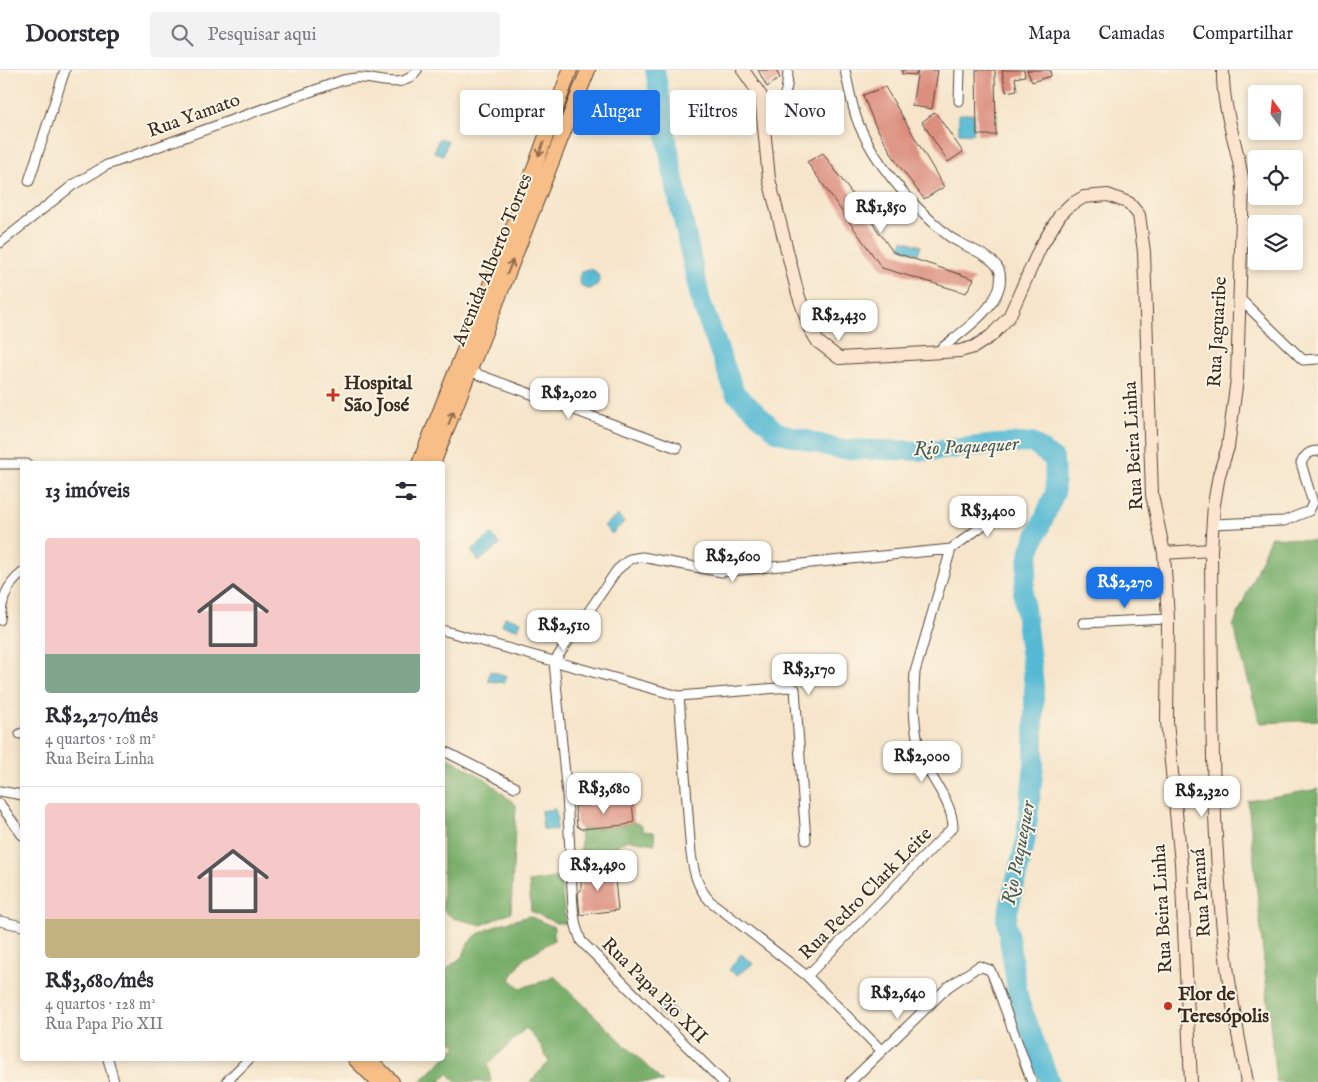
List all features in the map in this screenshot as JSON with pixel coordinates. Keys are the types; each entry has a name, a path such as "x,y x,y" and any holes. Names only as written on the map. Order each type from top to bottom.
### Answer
{"main road":[{"name":"Avenida Alberto Torres","path":"419,461 513,227 570,70"},
{"name":"Avenida Alberto Torres","path":"434,461 588,70"},
{"path":"357,1061 378,1082"},
{"path":"371,1061 392,1082"}],"street":[{"path":"29,181 65,70"},
{"name":"Rua Yamato","path":"0,243 54,199 107,165 343,80 362,78 400,82 414,76 417,70"},
{"path":"743,70 761,96 764,110 764,147 769,179 798,294 810,329 818,342 839,358 935,354 991,304 999,292 1000,271 989,258 951,239 929,220 916,208 879,161 859,124 845,70"},
{"path":"764,110 779,102 786,94 788,70"},
{"path":"959,101 960,70"},
{"name":"Rua Jaguaribe","path":"1211,550 1214,504 1219,475 1228,447 1236,379 1243,184 1240,161 1227,118 1223,70"},
{"name":"Rua Beira Linha","path":"935,354 974,347 991,336 1009,317 1040,248 1060,215 1070,205 1084,197 1108,195 1129,204 1139,215 1143,235 1152,495 1164,552 1168,619 1167,722 1181,863 1191,1082"},
{"path":"1239,298 1303,360 1318,359"},
{"path":"469,371 678,448"},
{"path":"1213,524 1284,521 1309,511 1313,503 1301,463 1304,456 1313,451 1318,451"},
{"path":"0,464 20,464"},
{"path":"554,662 617,570 630,559 642,557 722,572 951,549 1009,506"},
{"name":"Rua Pedro Clark Leite","path":"807,976 953,827 946,800 922,756 917,739 914,689 915,672 951,549"},
{"path":"1164,552 1211,550"},
{"name":"Rua Paraná","path":"1211,550 1212,716 1220,883 1227,967 1247,1082"},
{"path":"0,620 4,592 20,574"},
{"path":"1083,623 1168,619"},
{"path":"445,631 679,696 790,687 795,689 806,840"},
{"name":"Rua Papa Pio XII","path":"554,662 566,795 573,908 581,941 723,1082"},
{"path":"679,696 691,854 695,876 701,891 710,901 807,976 882,1051"},
{"path":"445,752 514,787"},
{"path":"0,791 20,796"},
{"path":"0,804 20,832"},
{"path":"0,921 20,926"},
{"path":"850,1082 962,976 979,966 990,970 1032,1082"},
{"path":"109,1061 114,1082"},
{"path":"226,1082 247,1061"}],"green space":[{"path":"1271,536 1318,542 1318,720 1260,723 1233,626"},
{"path":"445,756 487,780 516,805 511,912 482,925 453,918 445,912"},
{"path":"1318,789 1318,1082 1276,1082 1248,801"},
{"path":"634,822 642,826 643,831 654,832 655,844 630,840 618,844 618,852 612,853 613,867 580,868 581,829 625,825"},
{"path":"560,877 566,923 556,923 531,911 529,882"},
{"path":"529,916 554,927 554,940 523,959 510,979 521,989 554,976 663,1082 530,1082 549,1062 539,1043 526,1028 488,1064 491,1082 456,1082 448,1073 440,1082 420,1082 442,1061 445,1061 445,1058 457,1046 445,1037 445,970 463,956 468,943 478,934 500,924"}],"water":[{"path":"959,114 974,114 973,134 959,133"},
{"path":"439,138 448,141 443,155 434,152"},
{"path":"903,240 921,246 918,254 900,247"},
{"path":"589,269 596,272 599,279 596,286 589,289 582,286 579,279 582,272"},
{"path":"618,515 624,522 612,534 604,526"},
{"path":"492,534 500,545 479,561 471,551"},
{"path":"505,617 521,621 518,629 502,625"},
{"path":"490,671 507,676 504,683 488,681"},
{"path":"555,809 557,816 556,830 543,829 541,811"},
{"path":"741,954 753,964 737,975 729,970"},
{"path":"664,1001 678,1014 669,1020 658,1012"}],"building":[{"path":"758,70 776,70 780,78 767,87"},
{"path":"902,70 916,70 916,75 902,74"},
{"path":"918,70 938,70 932,109 912,106"},
{"path":"976,70 995,70 996,135 977,135"},
{"path":"1002,70 1024,70 1025,76 1015,78 1017,90 1006,92"},
{"path":"1027,70 1050,70 1051,76 1032,82"},
{"path":"885,87 944,187 924,199 897,163 874,123 863,95"},
{"path":"935,112 963,152 948,162 922,122"},
{"path":"823,153 893,252 974,279 966,293 882,268 807,162"},
{"path":"632,802 634,822 625,825 581,829 577,826 575,806"},
{"path":"614,869 618,910 580,915 578,893 581,890 581,871"}],"waterway":[{"name":"Rio Paquequer","path":"655,70 673,175 701,302 735,393 777,432 838,449 931,451 997,444 1032,443 1054,459 1055,493 1030,550 1023,594 1034,685 1034,765 1025,843 1006,920 1019,1001 1050,1082"}],"place":[{"name":"Hospital São José","path":"333,395"},
{"name":"Flor de Teresópolis","path":"1168,1006"}]}
